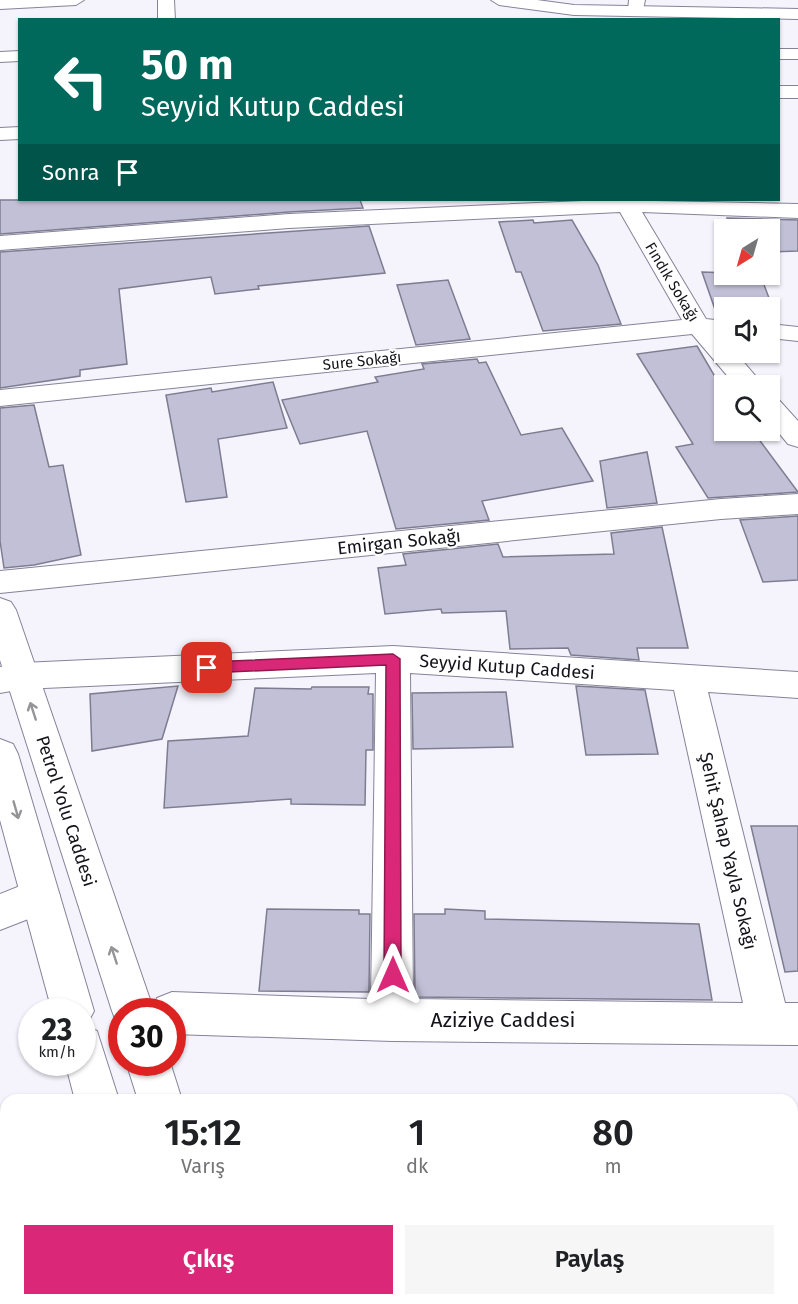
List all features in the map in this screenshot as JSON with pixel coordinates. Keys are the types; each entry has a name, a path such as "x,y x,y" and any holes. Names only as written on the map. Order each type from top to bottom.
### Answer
{"street":[{"path":"0,4 76,0"},
{"path":"166,0 167,18"},
{"path":"499,0 572,15 636,6 798,14"},
{"path":"780,54 798,54"},
{"path":"0,57 18,56"},
{"path":"780,92 798,92"},
{"path":"0,134 18,133"},
{"path":"0,243 289,221 625,202 798,211"},
{"name":"Fındık Sokağı","path":"625,202 698,326 741,375"},
{"name":"Sure Sokağı","path":"0,398 698,326 714,327"},
{"path":"780,333 798,334"},
{"path":"780,417 798,438"},
{"name":"Emirgan Sokağı","path":"0,582 721,508 798,504"},
{"name":"Petrol Yolu Caddesi","path":"0,610 11,678 128,998"},
{"path":"393,659 393,1020"},
{"name":"Seyyid Kutup Caddesi","path":"11,678 393,659 798,685"},
{"name":"Şehit Şahap Yayla Sokağı","path":"688,679 783,1023"},
{"path":"0,754 69,998"},
{"path":"0,912 40,896"},
{"name":"Aziziye Caddesi","path":"186,1013 393,1020 783,1023"},
{"path":"91,1076 96,1094"},
{"path":"152,1076 158,1094"}],"building":[{"path":"0,200 360,201 363,208 289,212 0,234"},
{"path":"780,219 798,220 798,251 780,252"},
{"path":"533,220 534,223 572,220 598,265 621,324 543,331 521,272 516,272 499,222"},
{"path":"369,226 385,273 258,286 259,289 215,294 211,277 119,289 127,364 80,370 80,376 0,388 0,252"},
{"path":"702,272 714,272 714,285 764,285 769,297 714,297 714,306"},
{"path":"448,280 470,339 416,345 397,285"},
{"path":"697,346 714,375 714,441 760,441 798,492 708,498 676,447 693,444 637,354"},
{"path":"477,359 479,363 486,362 521,435 562,428 593,481 482,501 489,520 396,529 367,431 300,444 282,400 378,382 375,377 424,369 422,364"},
{"path":"273,382 287,428 218,439 227,497 186,502 166,395 211,388 212,392"},
{"path":"34,405 49,467 63,465 81,555 34,565 4,568 0,541 0,408"},
{"path":"647,452 657,503 607,508 600,461"},
{"path":"798,516 798,580 763,582 740,520"},
{"path":"662,527 688,648 637,648 639,660 571,655 568,648 510,649 506,611 442,613 441,609 385,614 378,568 406,565 403,554 498,544 503,557 614,554 611,533"},
{"path":"178,686 162,739 92,751 90,694"},
{"path":"576,686 645,690 658,754 586,755"},
{"path":"312,687 369,687 368,694 373,694 373,750 366,750 365,805 291,804 291,799 164,808 168,741 248,736 255,688 311,689"},
{"path":"506,692 513,747 413,749 412,693"},
{"path":"751,826 798,826 798,971 785,972"},
{"path":"267,909 359,910 359,914 370,914 369,992 259,991"},
{"path":"445,909 485,911 485,919 699,924 712,1000 415,997 414,914 445,914"}],"route":[{"path":"207,668 393,659 393,975"}]}
